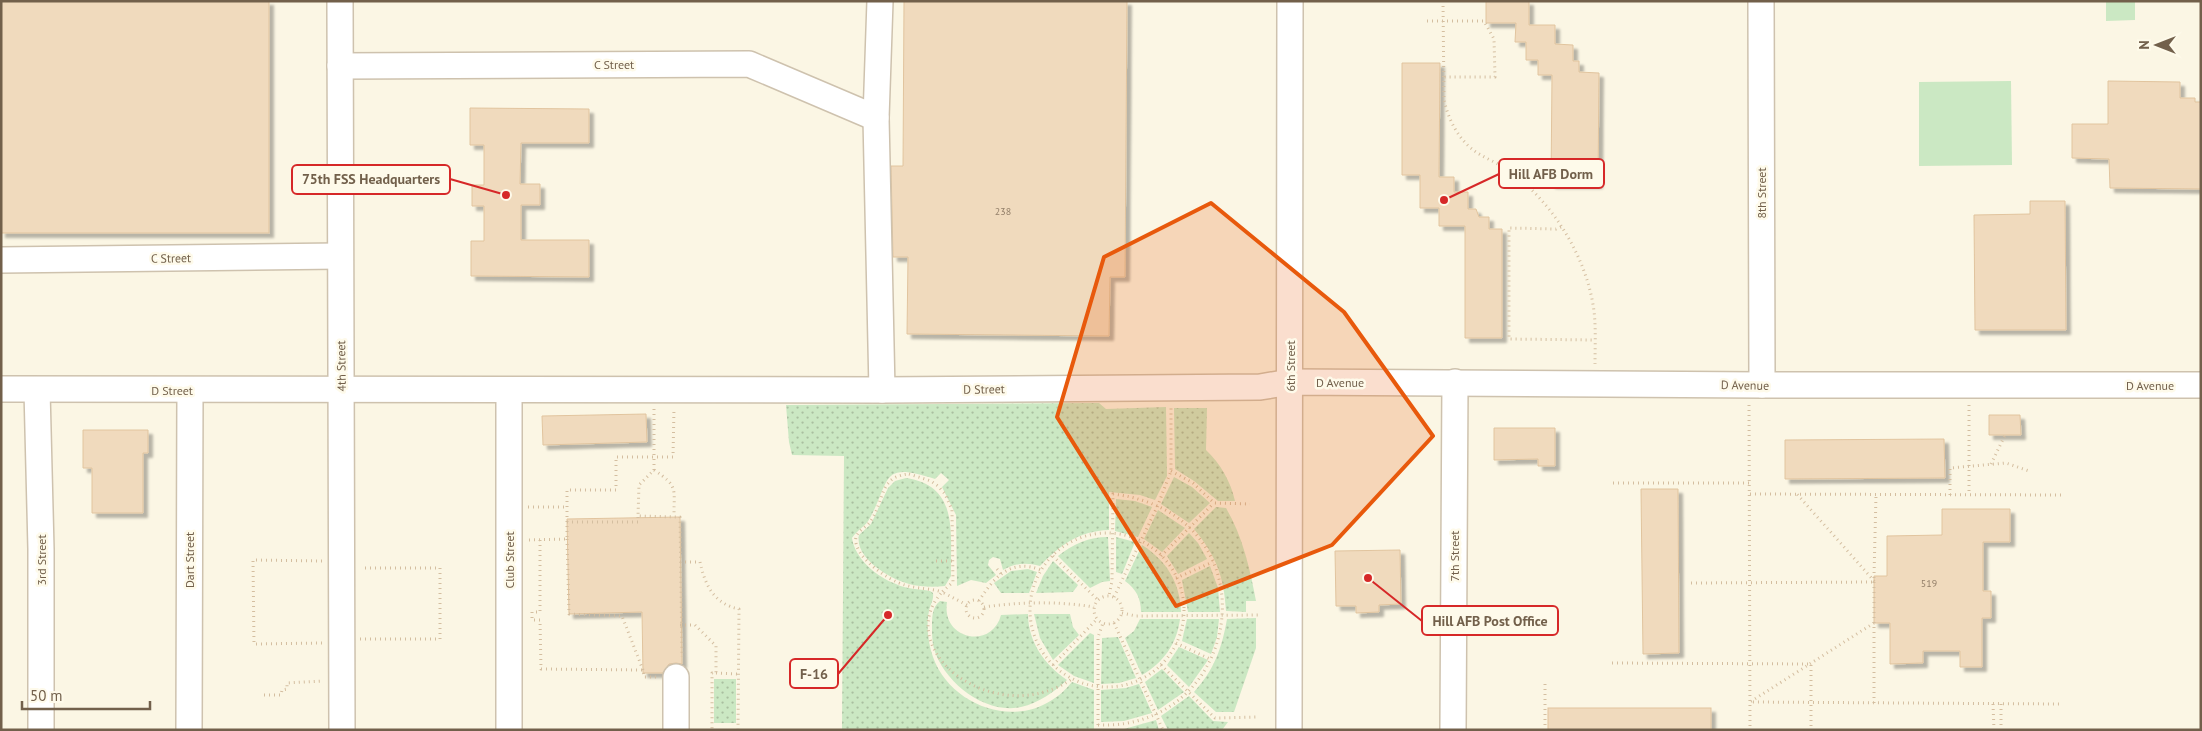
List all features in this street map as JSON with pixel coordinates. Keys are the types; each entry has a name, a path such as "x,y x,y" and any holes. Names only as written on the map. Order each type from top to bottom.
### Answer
{"street":[{"name":"4th Street","path":"340,1 342,730"},
{"path":"880,1 876,118 882,390"},
{"name":"6th Street","path":"1289,730 1290,1"},
{"name":"8th Street","path":"1756,385 1761,1"},
{"name":"C Street","path":"340,66 749,64 876,118"},
{"name":"C Street","path":"1,260 340,256"},
{"name":"D Avenue","path":"1290,382 2201,385"},
{"name":"D Street","path":"676,397 882,390 1260,387 1290,382"},
{"name":"7th Street","path":"1453,730 1455,382"},
{"path":"342,388 509,390 676,397"},
{"name":"D Street","path":"1,390 342,388"},
{"name":"3rd Street","path":"37,390 41,549 41,730"},
{"name":"Dart Street","path":"189,730 190,390"},
{"name":"Club Street","path":"509,390 509,730"},
{"path":"676,677 676,730"}],"path":[{"path":"1443,1 1443,77 1444,100 1447,113 1457,132 1473,150 1511,172 1529,187 1561,227 1575,251 1590,291 1596,327 1595,370"},
{"path":"1427,21 1484,21 1494,39 1495,77 1443,77"},
{"path":"1561,227 1556,229 1509,228 1509,338 1595,340"},
{"path":"1750,730 1750,483 1756,385"},
{"path":"1969,385 1969,494"},
{"path":"638,516 674,515 680,517 682,677 644,677 622,616 569,614 567,539 567,490 616,490 616,457 673,457 676,397"},
{"path":"1114,623 1102,623 1098,620 1094,607 1098,600 1112,596 1158,505 1171,471 1171,402"},
{"path":"567,522 638,522 639,485 654,470 654,405"},
{"path":"1990,465 2005,434"},
{"path":"1950,494 1950,468 2006,464 2028,470"},
{"path":"654,470 670,481 674,487 674,515"},
{"path":"1171,471 1193,483 1214,503 1250,504"},
{"path":"936,661 929,635 930,619 932,606 942,592 953,582 952,510 945,494 931,481 920,476 897,475 884,489 870,522 859,532 856,538 862,556 878,571 895,582 942,592 967,605"},
{"path":"1613,483 1750,483"},
{"path":"1098,725 1122,725 1156,715 1189,692 1212,660 1221,633 1223,615 1220,584 1213,562 1202,542 1175,516 1158,505 1130,496 1113,494 1111,534 1112,596"},
{"path":"1750,494 2060,495"},
{"path":"1797,494 1875,582"},
{"path":"1874,703 1876,494"},
{"path":"1161,556 1214,503"},
{"path":"520,507 567,507"},
{"path":"1111,534 1139,541 1161,556 1176,578 1182,597 1183,616 1176,643 1161,665 1140,680 1115,687 1097,686 1072,679 1053,665 1043,653 1036,638 1031,618 1034,585 1041,570 1053,556 1069,543 1082,538 1111,534"},
{"path":"525,540 567,539"},
{"path":"540,540 540,612 532,612 532,620 540,620 541,669 643,670"},
{"path":"1053,556 1098,600"},
{"path":"322,560 253,560 254,644 322,643"},
{"path":"936,561 953,561"},
{"path":"680,562 700,562 703,575 712,593 725,605 739,609 738,730"},
{"path":"1176,578 1213,562"},
{"path":"979,601 989,585 1001,574 1023,566 1032,566 1041,570"},
{"path":"360,568 440,568 440,639 360,639"},
{"path":"997,569 1001,574"},
{"path":"1691,583 1875,582"},
{"path":"1112,596 1120,602 1122,613 1114,623"},
{"path":"972,600 979,601 984,607 982,615 974,618 967,614 967,605 972,600"},
{"path":"984,607 1070,603 1094,607"},
{"path":"1122,613 1136,616 1258,615"},
{"path":"1053,665 1098,620"},
{"path":"1098,730 1098,637 1102,623"},
{"path":"1114,623 1163,730"},
{"path":"1750,702 1874,623"},
{"path":"680,625 695,625 716,646 716,674"},
{"path":"1176,643 1212,660"},
{"path":"1612,663 1811,664"},
{"path":"1810,730 1811,664"},
{"path":"1161,665 1215,718 1258,717"},
{"path":"712,730 712,674 738,674"},
{"path":"1063,688 1072,679"},
{"path":"264,695 281,695 282,690 287,689 287,683 322,681"},
{"path":"1545,684 1545,730"},
{"path":"1750,702 2059,704"},
{"path":"1993,704 1994,730"},
{"path":"2001,704 2001,730"}],"highlighted area":[{"path":"1211,203 1344,312 1433,436 1332,545 1176,606 1057,417 1104,257"}],"green space":[{"path":"2106,1 2135,1 2135,20 2106,21"},
{"path":"2011,81 2012,165 1919,166 1919,82"},
{"path":"1099,403 1106,409 1166,407 1167,476 1155,500 1140,495 1109,492 1109,530 1088,533 1071,540 1040,566 1021,564 1003,570 1000,559 993,557 989,560 988,565 996,575 986,583 971,580 957,586 956,515 942,487 949,480 941,473 935,479 905,472 896,473 890,477 868,521 852,538 857,553 862,560 882,577 900,586 933,593 928,622 930,646 941,673 952,687 967,698 983,706 1000,711 1018,712 1035,708 1052,700 1072,682 1094,690 1094,730 842,730 844,456 792,455 786,405"},
{"path":"1174,408 1207,408 1206,450 1224,473 1235,501 1218,501 1194,481 1175,469"},
{"path":"1174,477 1192,487 1210,503 1189,523 1161,504"},
{"path":"906,478 923,483 936,491 944,501 951,529 951,576 945,586 917,586 895,579 877,568 863,552 859,544 859,535 871,524 888,488 895,481"},
{"path":"1116,499 1135,501 1152,507 1138,537 1115,531"},
{"path":"1216,507 1226,508 1237,530 1245,553 1256,601 1246,601 1246,612 1226,611 1218,567 1208,548 1194,529"},
{"path":"1158,510 1185,528 1162,552 1144,539"},
{"path":"1189,533 1198,543 1207,559 1178,574 1167,556"},
{"path":"1108,537 1110,581 1102,582 1090,588 1058,556 1082,542 1094,538"},
{"path":"1116,537 1135,542 1122,574 1116,572"},
{"path":"1142,545 1158,558 1175,582 1181,612 1141,612 1137,594 1125,581"},
{"path":"1053,561 1078,585 1073,592 1036,593 1043,576"},
{"path":"1210,566 1218,588 1220,612 1188,612 1182,580"},
{"path":"1028,569 1037,572 1029,593 1001,593 994,583 1011,571"},
{"path":"940,601 947,602 947,615 952,625 959,632 968,636 988,633 996,626 1001,615 1028,614 1031,634 1039,652 1067,680 1046,696 1034,703 1021,707 1007,708 980,701 956,684 939,661 934,649 932,616 935,606"},
{"path":"1034,614 1070,614 1073,627 1079,635 1053,660 1040,638"},
{"path":"1256,618 1256,648 1234,712 1216,712 1194,692 1212,667 1223,640 1227,619"},
{"path":"1140,619 1180,619 1176,637 1168,652 1156,665 1142,675 1125,638 1134,631"},
{"path":"1187,619 1219,619 1217,637 1211,654 1182,641"},
{"path":"1090,633 1094,635 1094,683 1074,676 1058,665"},
{"path":"1118,637 1136,678 1119,683 1101,684 1102,638"},
{"path":"1179,647 1208,660 1189,687 1167,665"},
{"path":"1162,669 1184,692 1158,710 1145,682"},
{"path":"714,679 736,679 736,723 714,723"},
{"path":"1139,684 1152,713 1124,721 1101,722 1101,690 1126,688"},
{"path":"1189,696 1213,721 1228,722 1222,730 1168,730 1161,716"},
{"path":"1156,720 1159,730 1101,730 1124,729"}],"building":[{"path":"1,1 269,1 269,233 1,233"},
{"path":"904,1 1127,1 1125,277 1110,277 1109,336 907,334 908,257 893,257 891,166 903,166"},
{"path":"1486,1 1529,1 1529,25 1555,25 1555,44 1573,45 1573,61 1579,61 1579,72 1599,73 1598,184 1551,184 1552,75 1538,75 1538,60 1526,60 1526,42 1515,42 1516,23 1486,23"},
{"path":"1402,63 1440,63 1439,177 1454,177 1454,192 1468,192 1468,209 1476,209 1479,217 1489,217 1489,229 1502,229 1502,338 1465,338 1465,226 1439,226 1439,208 1420,208 1420,175 1402,175"},
{"path":"2108,81 2180,82 2180,98 2195,98 2195,102 2201,102 2201,189 2110,188 2109,159 2072,158 2072,124 2108,124"},
{"path":"470,108 589,109 589,143 521,143 520,184 540,184 540,205 521,205 521,240 589,240 589,277 471,276 471,241 484,241 484,206 472,206 472,185 484,185 484,145 470,145"},
{"path":"2030,201 2065,201 2066,330 1975,330 1974,215 2030,214"},
{"path":"646,414 647,442 543,445 542,416"},
{"path":"1989,415 2020,415 2021,435 1989,435"},
{"path":"1494,428 1555,428 1555,466 1538,466 1538,459 1494,460"},
{"path":"83,430 148,430 148,453 143,453 143,513 92,513 92,468 83,468"},
{"path":"1944,439 1945,478 1785,479 1785,440"},
{"path":"1641,489 1678,489 1679,653 1643,654"},
{"path":"1942,509 2010,509 2010,542 1983,542 1983,591 1991,591 1991,618 1982,618 1982,667 1960,667 1960,651 1923,651 1923,663 1890,664 1890,623 1874,623 1874,576 1887,576 1887,536 1942,535"},
{"path":"680,517 682,664 669,664 663,673 643,673 642,612 569,614 567,519"},
{"path":"1400,550 1401,604 1379,605 1379,612 1356,613 1356,606 1336,606 1335,551"},
{"path":"1548,708 1711,708 1711,730 1548,730"}],"place":[{"name":"75th FSS Headquarters","path":"506,195"},
{"name":"Hill AFB Dorm","path":"1444,200"},
{"name":"Hill AFB Post Office","path":"1368,578"},
{"name":"F-16","path":"888,615"}]}
